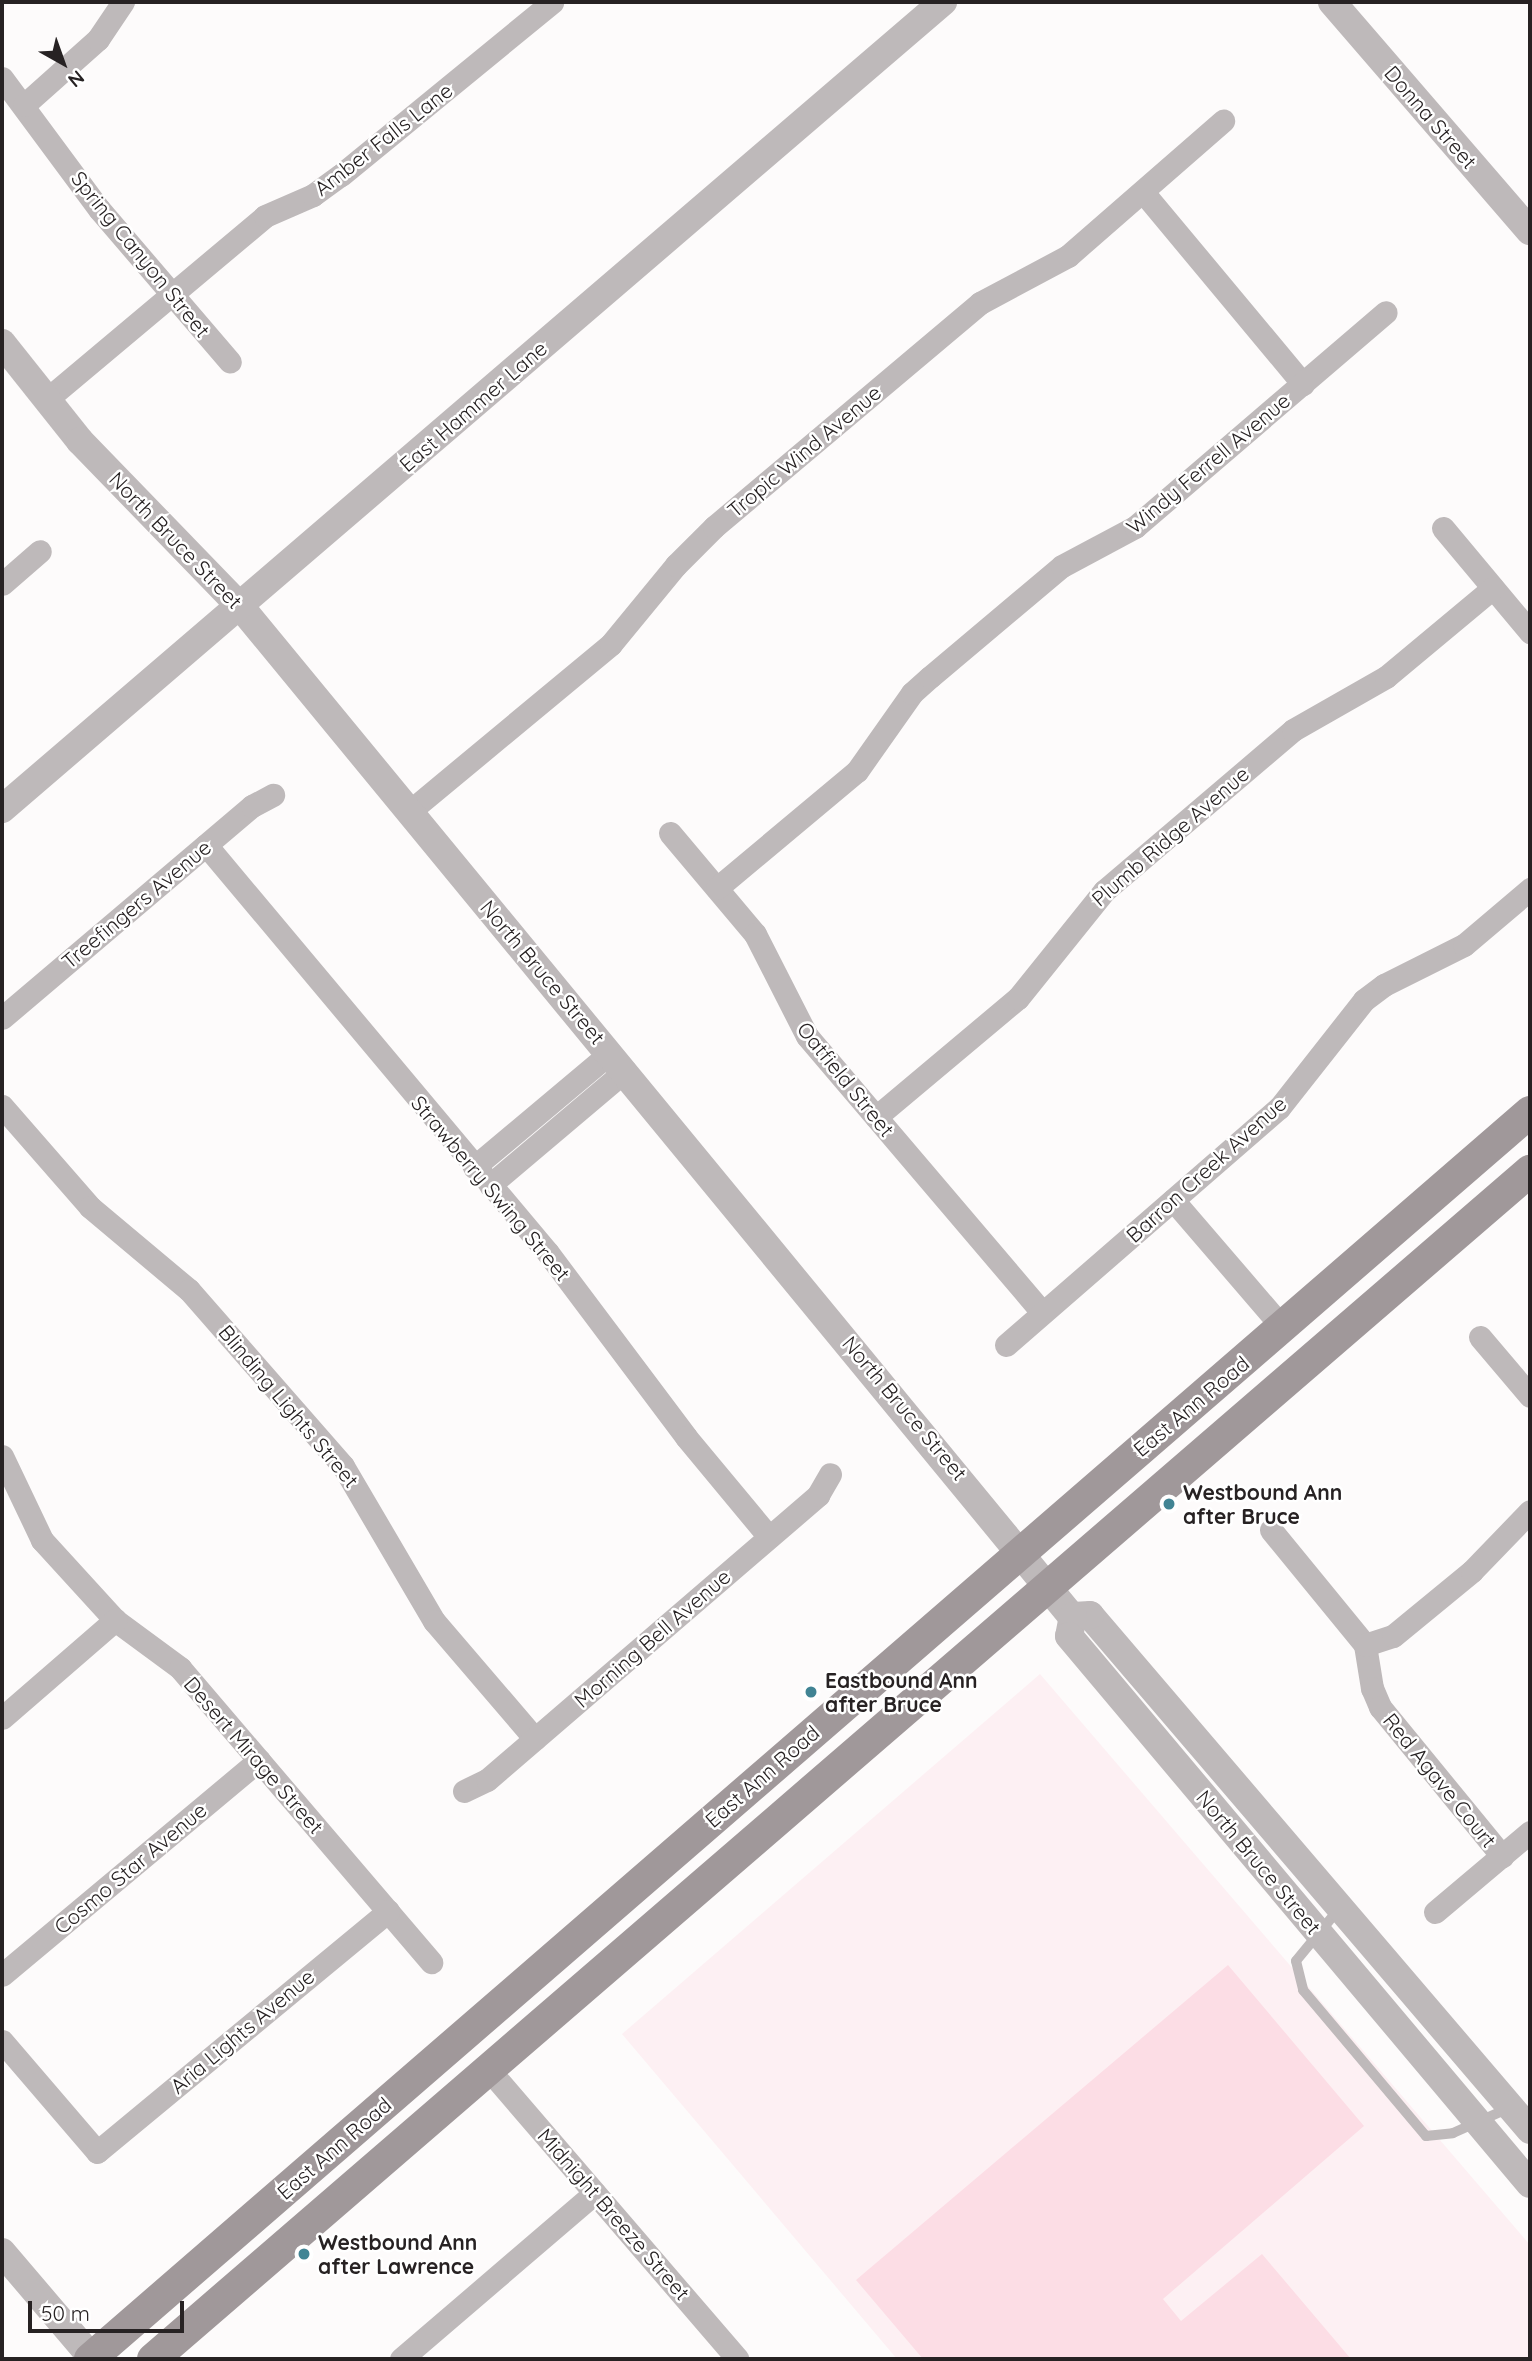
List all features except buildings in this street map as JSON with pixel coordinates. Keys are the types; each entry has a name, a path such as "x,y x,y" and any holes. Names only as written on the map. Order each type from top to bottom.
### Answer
{"main road":[{"name":"East Ann Road","path":"92,2359 1022,1549 1283,1328 1530,1112"},
{"name":"East Ann Road","path":"153,2359 1530,1171"}],"street":[{"path":"24,105 98,39 124,2"},
{"name":"Amber Falls Lane","path":"46,400 265,216 313,195 341,175 552,2"},
{"name":"East Hammer Lane","path":"2,809 943,2"},
{"name":"Donna Street","path":"1332,2 1530,231"},
{"name":"Spring Canyon Street","path":"2,78 99,209 230,362"},
{"name":"Tropic Wind Avenue","path":"410,811 611,644 676,565 714,527 980,303 1068,256 1223,121"},
{"path":"1143,192 1303,384"},
{"name":"Windy Ferrell Avenue","path":"717,888 856,771 912,693 930,677 1062,566 1135,527 1386,312"},
{"name":"North Bruce Street","path":"2,344 46,400 240,607 1022,1549 1069,1612"},
{"path":"1443,528 1530,632"},
{"path":"2,584 40,551"},
{"name":"Plumb Ridge Avenue","path":"876,1117 1018,998 1104,891 1293,730 1386,677 1493,588"},
{"name":"Treefingers Avenue","path":"2,1018 252,806 273,795"},
{"name":"Oatfield Street","path":"670,833 755,934 807,1036 1042,1312"},
{"name":"Strawberry Swing Street","path":"206,845 490,1185 769,1537"},
{"name":"Barron Creek Avenue","path":"1006,1345 1279,1108 1364,1000 1384,985 1464,945 1530,889"},
{"path":"474,1167 524,1126 617,1062"},
{"path":"490,1185 539,1143 617,1062"},
{"name":"Blinding Lights Street","path":"2,1106 90,1207 189,1290 243,1348 357,1486 390,1552 434,1621 535,1739"},
{"path":"1173,1199 1283,1328"},
{"path":"1480,1337 1530,1396"},
{"name":"Desert Mirage Street","path":"2,1456 42,1540 115,1620 180,1668 431,1962"},
{"name":"Morning Bell Avenue","path":"464,1791 487,1780 818,1495 830,1474"},
{"path":"1271,1530 1365,1645 1393,1636 1413,1620 1472,1572 1530,1511"},
{"name":"North Bruce Street","path":"1530,2130 1090,1615 1073,1616 1069,1636 1530,2184"},
{"path":"2,1717 115,1620"},
{"name":"Red Agave Court","path":"1365,1645 1372,1688 1380,1707 1502,1856"},
{"name":"Cosmo Star Avenue","path":"2,1975 258,1760"},
{"path":"1435,1912 1530,1832"},
{"name":"Aria Lights Avenue","path":"2,2041 97,2152 388,1911"},
{"name":"Midnight Breeze Street","path":"489,2070 738,2359"},
{"path":"410,2356 595,2193"},
{"path":"2,2252 92,2359"}],"lane":[{"path":"524,1126 539,1143"},
{"path":"1340,1908 1296,1961 1303,1990 1426,2136 1453,2133 1511,2107"}],"shaded area":[{"path":"1040,1674 1530,2245 1530,2359 897,2359 622,2034"},
{"path":"1228,1965 1364,2126 1163,2299 1181,2321 1262,2254 1351,2359 923,2359 856,2280"}],"place":[{"name":"Westbound Ann after Bruce","path":"1169,1504"},
{"name":"Eastbound Ann after Bruce","path":"811,1692"},
{"name":"Westbound Ann after Lawrence","path":"304,2254"}]}
